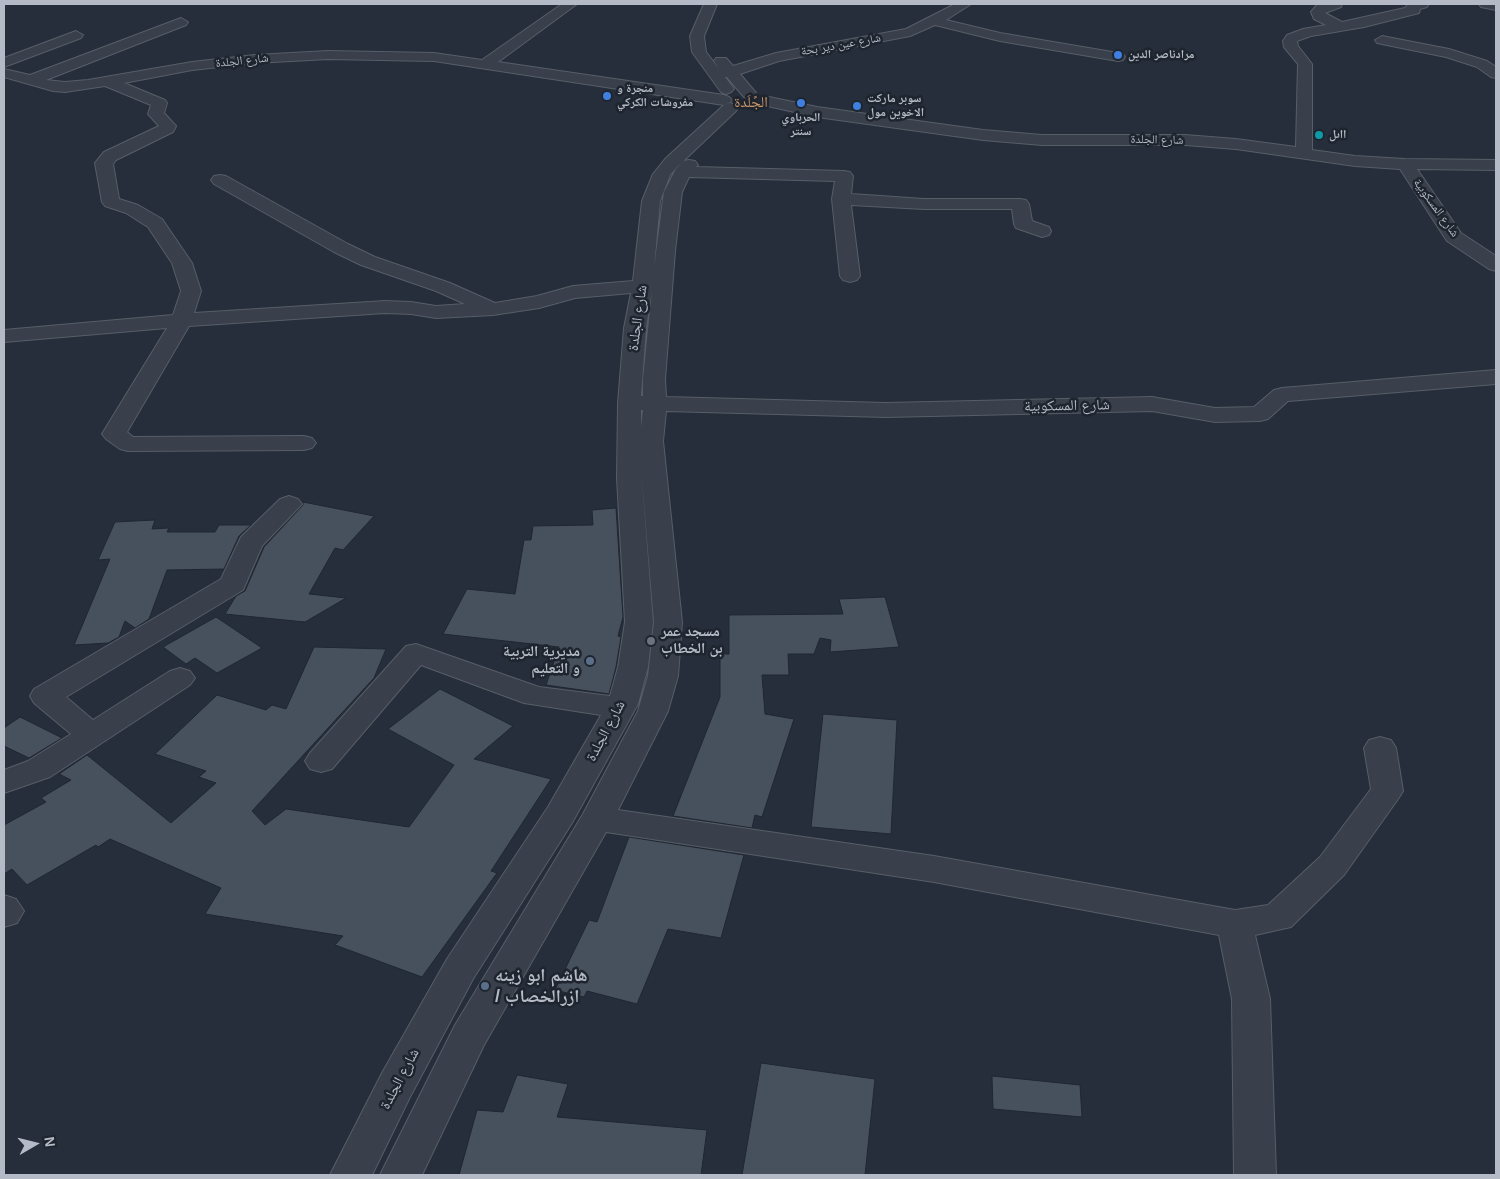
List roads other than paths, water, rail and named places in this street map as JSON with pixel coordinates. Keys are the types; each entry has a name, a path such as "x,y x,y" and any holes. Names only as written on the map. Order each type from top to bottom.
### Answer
{"street":[{"path":"484,65 570,4"},
{"path":"710,4 698,36 699,52 714,74 745,104"},
{"path":"722,4 713,40 717,56 730,72 745,104"},
{"name":"شارع عين دير بحة","path":"714,74 730,72 776,57 910,32 964,4"},
{"path":"1336,4 1322,8 1318,12 1319,16 1341,27"},
{"path":"1304,155 1303,105 1305,64 1291,47 1290,41 1301,33 1364,23 1414,10 1411,7 1422,4"},
{"path":"1486,4 1496,6"},
{"path":"934,21 1000,37 1118,56"},
{"path":"32,80 181,22"},
{"path":"4,63 76,34"},
{"path":"1382,40 1449,52 1482,64 1496,74"},
{"name":"شارع الجلدة","path":"4,73 65,87 112,84 191,71 285,60 390,59 484,65 745,104 983,135 1042,140 1185,140 1236,144 1304,155 1405,164 1496,164"},
{"name":"شارع الجلدة","path":"4,81 56,93 86,92 112,84"},
{"path":"112,84 159,103 156,114 168,126 167,129 110,156 104,163 111,202 132,209 155,223 182,263 191,291 182,320 114,434 128,444 304,443"},
{"name":"شارع الجلدة","path":"401,1175 469,1036 597,819 653,711 663,676 668,622 651,441 642,403 635,328 652,284 673,192 683,172 745,104"},
{"name":"شارع الجلدة","path":"652,284 651,201 655,188 671,162 745,104"},
{"name":"شارع المسكوبية","path":"1405,164 1454,237 1496,265"},
{"path":"683,172 844,176 841,199 850,276"},
{"path":"220,180 361,258 443,287 493,309"},
{"path":"841,199 924,204 1020,204 1023,224 1042,231"},
{"path":"4,336 182,320 385,307 411,308 436,312 493,309 539,302 574,292 652,284"},
{"name":"شارع المسكوبية","path":"642,403 886,410 1152,404 1215,414 1260,414 1282,395 1496,376"},
{"name":"شارع الجلدة","path":"352,1175 396,1085 460,969 560,815 620,708 634,667 638,622 628,478 642,403"},
{"path":"91,734 45,696 233,584 250,543 289,504"},
{"path":"321,761 416,653 535,696 620,708"},
{"path":"4,782 39,769 180,678"},
{"path":"597,819 934,869 1235,924 1278,917 1332,866 1387,791 1380,748"},
{"path":"1235,924 1251,999 1255,1175"}],"place":[{"name":"مرادناصر الدين","path":"1118,55"},
{"name":"منجرة و مفروشات الكركي","path":"607,96"},
{"name":"الحرباوي سنتر","path":"801,103"},
{"name":"سوبر ماركت الاخوين مول","path":"857,106"},
{"name":"ااىل","path":"1319,135"},
{"name":"مسجد عمر بن الخطاب","path":"651,641"},
{"name":"مديرية التربية و التعليم","path":"590,661"},
{"name":"هاشم ابو زينه / ازرالخصاب","path":"485,986"}],"district":[{"name":"الجًلَدة","path":"751,103"}]}
